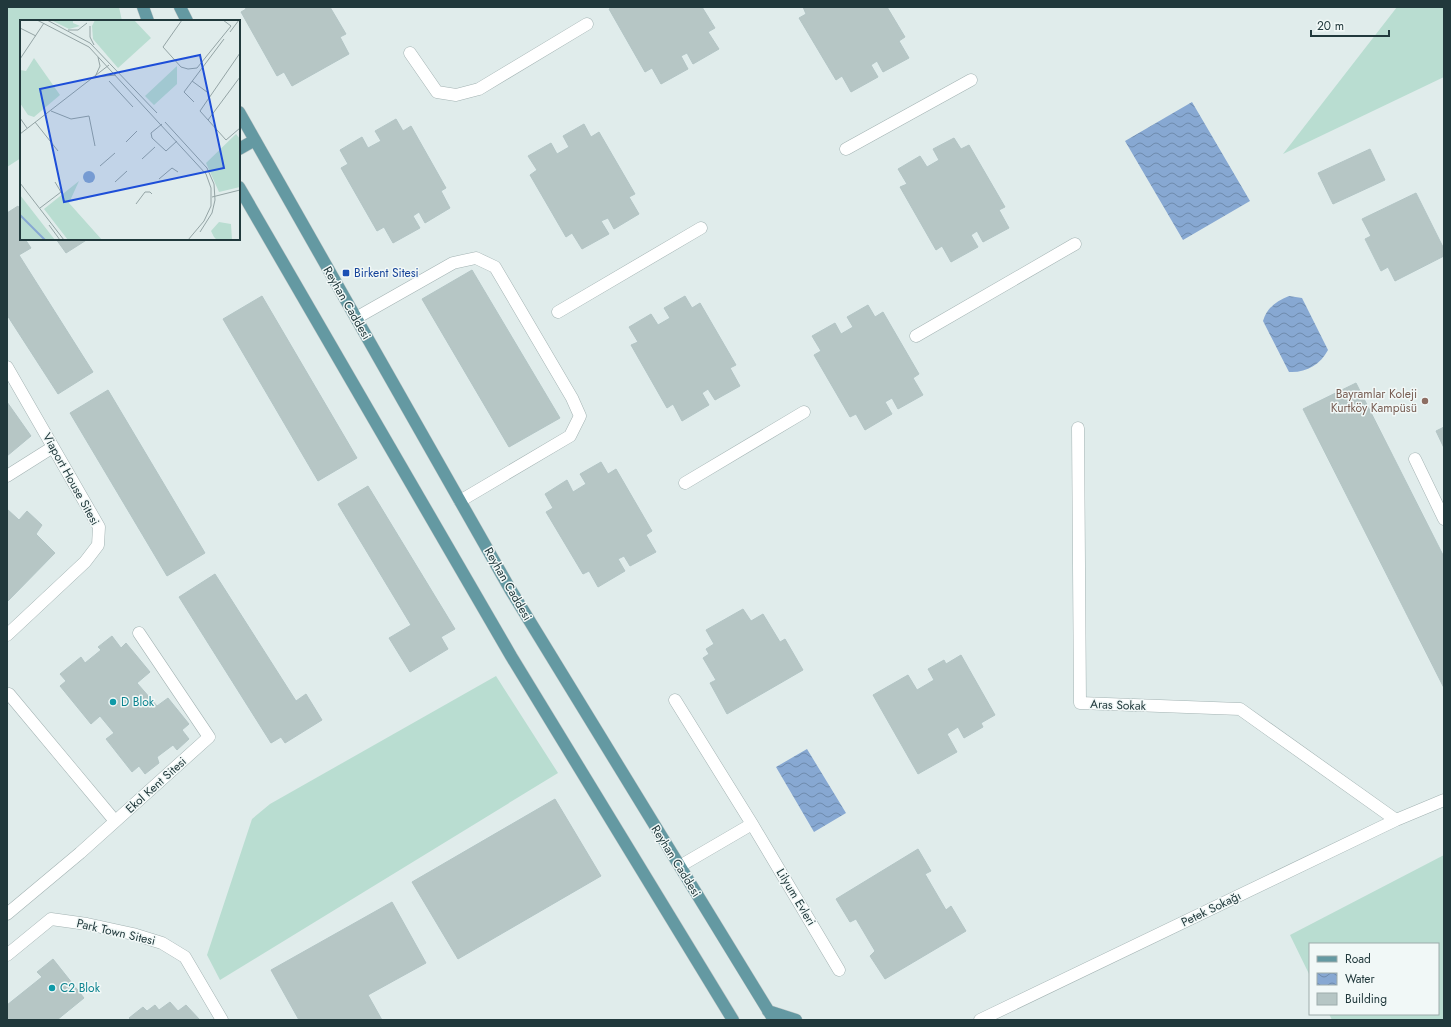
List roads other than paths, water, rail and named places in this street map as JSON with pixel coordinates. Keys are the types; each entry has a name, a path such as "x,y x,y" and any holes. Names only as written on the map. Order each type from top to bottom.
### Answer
{"main road":[{"path":"143,7 148,20"},
{"path":"180,7 186,20"},
{"name":"Reyhan Caddesi","path":"240,114 510,589 771,1015"},
{"path":"240,148 255,140"},
{"path":"240,189 511,656 733,1020"},
{"path":"771,1015 796,1020"}],"street":[{"path":"410,53 437,92 456,95 479,89 587,24"},
{"path":"846,149 971,80"},
{"path":"558,312 701,228"},
{"path":"916,336 1075,244"},
{"path":"356,318 453,263 476,258 495,267 572,398 580,416 570,436 460,501"},
{"name":"Viaport House Sitesi","path":"7,367 99,527 98,545 85,562 7,635"},
{"path":"685,483 804,412"},
{"name":"Aras Sokak","path":"1078,428 1080,703 1240,708 1396,820"},
{"path":"7,476 53,447"},
{"path":"1415,459 1444,519"},
{"name":"Ekol Kent Sitesi","path":"7,914 80,853 209,737 139,633"},
{"path":"9,694 115,821"},
{"name":"Lilyum Evleri","path":"675,700 840,970"},
{"name":"Petek Sokağı","path":"980,1020 1396,820 1444,800"},
{"path":"680,866 752,824"},
{"name":"Park Town Sitesi","path":"7,955 51,918 133,934 162,943 185,957 222,1020"}],"water":[{"path":"1192,102 1250,201 1183,240 1125,141"},
{"path":"1289,296 1302,298 1328,350 1317,364 1307,369 1295,372 1289,372 1263,321 1267,312 1273,306 1280,300"},
{"path":"807,749 846,813 814,832 776,767"}],"place":[{"name":"Birkent Sitesi","path":"346,273"},
{"name":"Bayramlar Koleji Kurtköy Kampüsü","path":"1425,401"},
{"name":"D Blok","path":"113,702"},
{"name":"C2 Blok","path":"52,988"}]}
